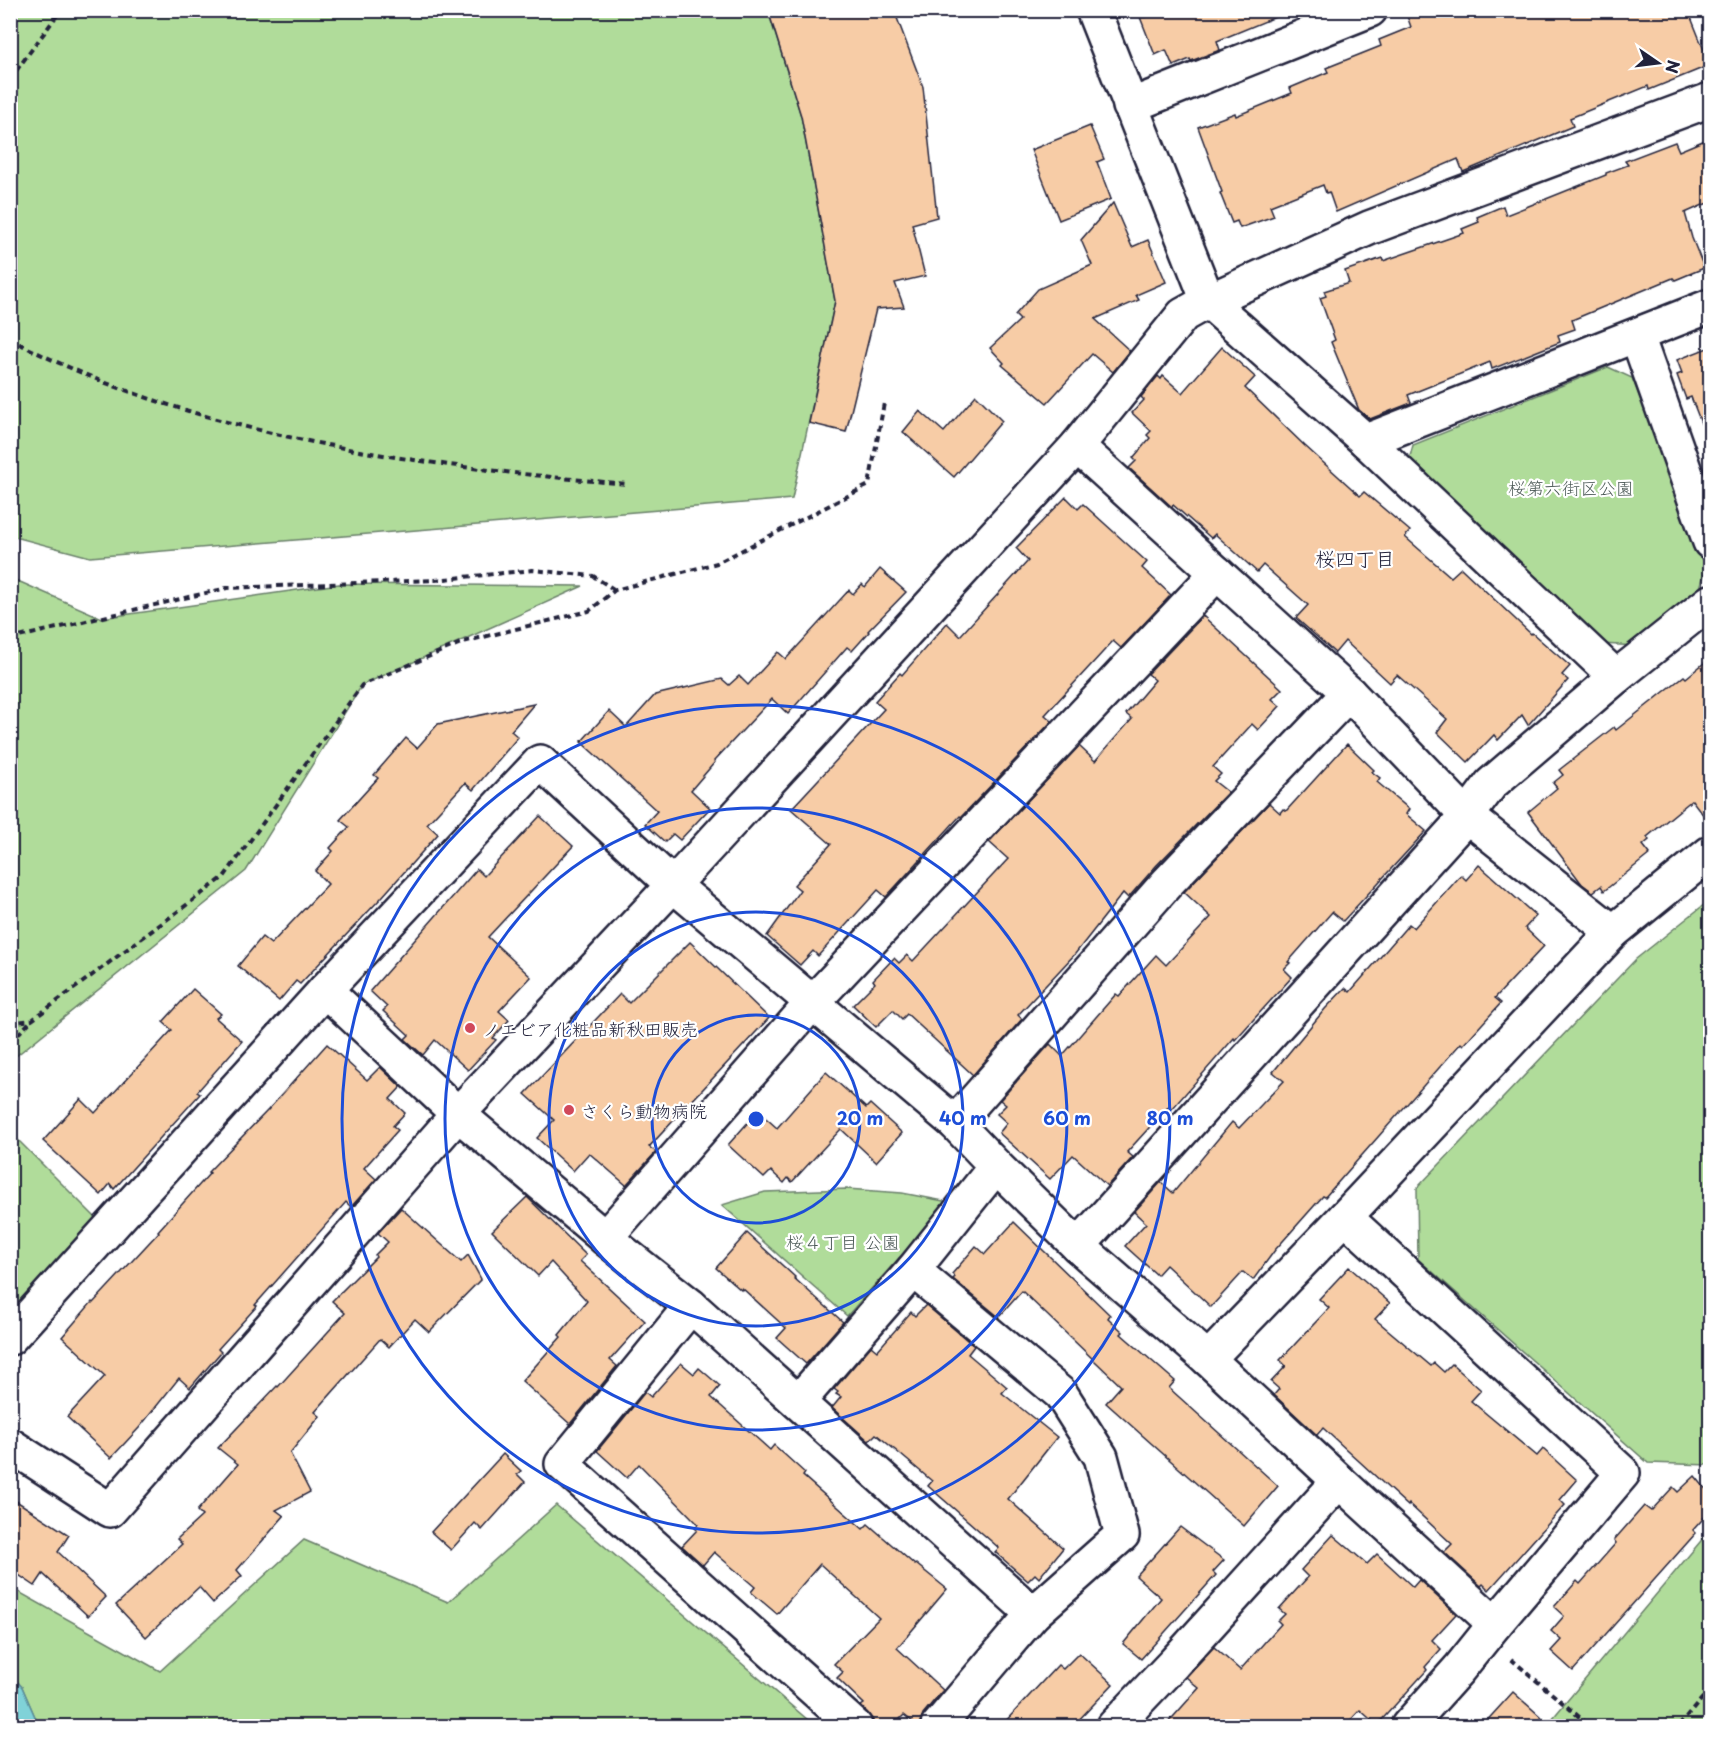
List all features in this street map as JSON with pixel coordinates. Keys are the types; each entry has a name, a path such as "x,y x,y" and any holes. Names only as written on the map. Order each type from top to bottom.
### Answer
{"street":[{"path":"1093,10 1208,301 1366,441 1616,677"},
{"path":"1130,106 1370,10"},
{"path":"10,1445 110,1510 458,1114 673,885 1077,446 1183,315 1208,301 1369,228 1710,100"},
{"path":"1366,441 1710,306"},
{"path":"1637,336 1710,542"},
{"path":"1077,446 1349,693 1467,816 1613,932"},
{"path":"605,1238 812,1003 1218,573"},
{"path":"1078,1246 1467,816 1491,784 1616,677 1710,602"},
{"path":"955,1123 1167,883 1349,693"},
{"path":"10,1338 325,990 540,762 673,885 955,1123 1078,1246 1208,1359 1339,1481 1491,1630"},
{"path":"1208,1359 1613,932 1710,853"},
{"path":"325,990 458,1114 605,1238 691,1305 1033,1614"},
{"path":"798,1402 914,1270 996,1166"},
{"path":"1345,1217 1623,1473 1459,1669 1408,1726"},
{"path":"914,1270 1061,1394 1101,1457 1122,1535 1033,1614 938,1726"},
{"path":"691,1305 562,1464 855,1726"},
{"path":"1114,1726 1339,1481"}],"path":[{"path":"10,79 61,10"},
{"path":"10,338 57,363 134,394 228,423 369,453 524,475 628,484"},
{"path":"10,1042 32,1020 224,877 362,685 463,642 589,610 615,590 717,563 869,485 884,403"},
{"path":"10,639 227,588 435,579 533,570 593,576 615,590"},
{"path":"10,1023 32,1020"},
{"path":"1491,1630 1590,1726"},
{"path":"1679,1726 1710,1689"}],"green space":[{"path":"10,11 768,11 801,116 835,301 792,499 90,557 11,536"},
{"name":"桜第六街区公園","path":"1608,367 1632,378 1707,565 1699,591 1638,646 1601,644 1407,468 1413,445"},
{"path":"11,578 102,618 339,584 583,586 362,685 246,871 11,1060"},
{"path":"1710,900 1710,1465 1648,1463 1418,1259 1417,1188 1636,959"},
{"path":"10,1132 99,1221 10,1317"},
{"name":"桜４丁目 公園","path":"847,1189 902,1193 949,1202 847,1316 722,1205 765,1192"},
{"path":"556,1505 815,1726 39,1726 22,1687 11,1674 10,1587 160,1671 304,1540 448,1602"},
{"path":"1710,1530 1710,1726 1547,1726 1552,1719"}],"water":[{"path":"10,1674 22,1687 39,1726 11,1726"}],"building":[{"path":"768,10 894,10 923,87 937,217 912,224 925,276 895,283 904,307 876,309 846,432 809,423 835,301 801,116"},
{"path":"1142,10 1290,11 1217,41 1220,50 1173,66 1166,50 1155,55 1140,17 1145,17"},
{"path":"1424,10 1688,10 1710,65 1649,90 1648,86 1570,118 1573,126 1463,172 1458,159 1336,212 1329,192 1326,193 1323,185 1270,206 1274,216 1240,228 1237,221 1232,223 1198,127 1235,113 1236,116 1292,93 1290,88 1328,72 1326,68 1381,46 1379,40 1411,27 1407,16"},
{"path":"1090,126 1104,159 1097,162 1111,199 1059,220 1031,150"},
{"path":"1710,138 1710,202 1685,213 1704,268 1675,280 1673,278 1572,320 1575,329 1558,335 1560,342 1492,369 1490,362 1408,395 1411,403 1370,419 1359,410 1331,342 1335,340 1320,298 1326,296 1324,291 1349,283 1345,271 1382,258 1383,261 1464,233 1462,229 1479,222 1477,217 1503,206 1506,215 1606,175 1606,173 1628,165 1625,161 1675,142 1679,151"},
{"path":"1113,203 1132,247 1148,240 1166,282 1136,295 1139,300 1095,319 1130,351 1113,372 1092,354 1047,403 1002,365 1004,363 990,348 1020,320 1015,315 1038,289 1092,265 1081,240"},
{"path":"1222,347 1255,377 1245,388 1305,446 1360,496 1364,492 1410,531 1405,537 1451,577 1461,568 1531,634 1570,666 1562,675 1568,680 1528,725 1522,715 1498,740 1494,735 1468,762 1437,732 1447,719 1397,675 1390,683 1345,641 1335,653 1296,618 1308,605 1263,565 1257,572 1215,534 1211,538 1129,468 1136,461 1133,458 1150,438 1147,435 1151,431 1132,413 1144,400 1141,397 1158,376 1161,379 1163,376 1182,393"},
{"path":"1710,347 1710,441 1708,441 1691,397 1686,399 1677,375 1682,373 1677,360"},
{"path":"976,395 1002,421 954,477 903,432 920,411 944,432"},
{"path":"1066,497 1078,509 1083,504 1147,562 1142,568 1171,595 1121,648 1113,641 1045,715 1052,721 886,897 878,890 818,956 813,951 800,965 767,936 800,890 794,885 831,844 791,809 884,709 875,701 900,673 902,675 947,623 960,636 1028,561 1016,548"},
{"path":"880,569 906,592 852,651 847,647 788,714 772,699 714,761 691,790 710,808 680,840 673,834 665,842 645,824 657,811 581,742 609,711 626,727 655,695 722,679 729,685 739,676 748,685 778,652 786,659 849,590 853,594 862,584 865,587"},
{"path":"1203,616 1282,689 1272,699 1280,706 1258,730 1252,724 1213,767 1221,774 1214,781 1228,792 1128,898 1123,893 1075,954 1018,1015 1022,1019 973,1075 907,1014 902,1019 893,1010 876,1027 853,1005 875,983 873,980 894,958 899,963 907,955 913,961 1008,859 989,842 1079,746 1095,761 1132,719 1126,714 1155,680 1148,674"},
{"path":"1710,658 1710,824 1692,800 1647,837 1649,840 1643,845 1650,854 1604,891 1601,886 1593,892 1582,884 1528,812 1557,788 1553,783 1563,775 1559,770 1614,727 1616,730"},
{"path":"534,704 511,731 518,737 473,790 465,783 427,824 438,834 300,984 296,981 279,1001 238,966 262,937 271,944 328,884 315,871 333,851 330,848 349,827 340,820 378,778 374,775 406,738 417,748 438,724"},
{"path":"1347,744 1374,770 1372,772 1380,778 1377,782 1409,809 1406,814 1426,831 1343,921 1332,912 1288,962 1290,963 1284,969 1292,977 1235,1040 1234,1038 1172,1109 1169,1106 1127,1152 1133,1157 1107,1186 1073,1155 1050,1179 999,1133 1007,1123 997,1114 1006,1105 1000,1100 1050,1044 1062,1056 1116,994 1119,996 1156,955 1166,965 1211,917 1184,892 1269,803 1280,813 1283,809 1286,811"},
{"path":"540,816 573,846 488,937 531,977 499,1011 509,1020 493,1038 496,1040 468,1070 435,1040 423,1055 405,1039 409,1035 383,1011 387,1007 370,991 477,869 484,876"},
{"path":"1479,865 1536,916 1525,928 1544,946 1495,998 1501,1003 1463,1045 1461,1043 1325,1197 1323,1196 1275,1250 1253,1280 1243,1272 1211,1307 1166,1265 1157,1275 1125,1246 1146,1223 1134,1212 1161,1182 1173,1193 1232,1122 1239,1128 1284,1081 1273,1072 1325,1009 1345,988 1350,992 1409,924 1414,928 1461,875 1466,880"},
{"path":"690,942 769,1018 649,1147 656,1152 626,1185 589,1153 573,1171 537,1138 554,1120 525,1094 620,994 629,1003"},
{"path":"193,989 221,1014 216,1018 242,1041 197,1092 200,1094 114,1189 110,1184 101,1195 43,1141 81,1099 95,1113 172,1030 163,1022"},
{"path":"327,1044 367,1080 380,1067 401,1087 390,1099 405,1113 393,1126 398,1130 364,1168 376,1179 351,1207 346,1202 218,1349 221,1352 190,1388 179,1378 139,1428 111,1458 67,1417 105,1376 62,1337 159,1232 210,1173 208,1172"},
{"path":"826,1072 866,1108 870,1104 902,1133 876,1162 841,1129 792,1182 788,1178 784,1183 771,1171 764,1178 728,1145 758,1111 777,1128"},
{"path":"527,1197 586,1255 580,1261 645,1321 610,1360 617,1366 570,1424 522,1381 561,1337 559,1335 587,1301 551,1262 538,1276 492,1231"},
{"path":"401,1208 461,1262 468,1255 481,1279 429,1332 415,1319 389,1347 380,1339 315,1412 320,1416 290,1453 310,1492 276,1510 284,1516 237,1570 242,1576 213,1603 199,1587 146,1637 116,1605 182,1544 177,1539 202,1516 197,1511 238,1464 218,1448 278,1387 345,1313 332,1301 388,1242 378,1233"},
{"path":"1014,1222 1110,1315 1108,1318 1123,1332 1121,1334 1175,1381 1169,1388 1278,1486 1244,1526 1106,1403 1121,1386 1022,1291 999,1317 953,1279 955,1277 952,1274 976,1246 985,1254"},
{"path":"747,1233 843,1322 806,1364 777,1338 786,1328 716,1268"},
{"path":"1349,1267 1390,1303 1375,1319 1431,1366 1434,1363 1444,1372 1452,1364 1481,1390 1471,1401 1537,1456 1543,1449 1577,1480 1560,1500 1565,1505 1489,1590 1483,1584 1481,1586 1444,1552 1452,1544 1409,1504 1408,1506 1323,1428 1317,1435 1274,1395 1279,1389 1271,1382 1286,1366 1280,1360 1329,1308 1319,1299"},
{"path":"926,1305 974,1346 968,1354 1007,1387 1002,1393 1057,1437 1008,1499 1063,1548 1039,1578 1035,1574 1028,1581 995,1552 999,1548 928,1486 932,1481 876,1434 869,1441 832,1408 841,1397 834,1389 871,1346 877,1351 911,1312 915,1316"},
{"path":"681,1363 694,1374 699,1368 720,1386 711,1397 770,1450 774,1445 805,1473 803,1476 863,1529 868,1524 947,1589 897,1648 943,1690 923,1714 920,1726 904,1715 893,1726 873,1726 873,1720 861,1706 864,1704 837,1678 843,1672 834,1664 879,1618 820,1564 777,1614 751,1592 755,1587 714,1552 703,1565 682,1546 697,1530 695,1528 698,1524 639,1464 627,1478 597,1451 645,1392 651,1397"},
{"path":"503,1454 521,1471 517,1474 525,1482 482,1530 475,1523 451,1550 431,1532"},
{"path":"1695,1476 1710,1494 1710,1511 1693,1530 1696,1533 1573,1671 1551,1651 1561,1640 1551,1631 1564,1616 1554,1607 1577,1581 1580,1584 1616,1543 1614,1540 1644,1506 1651,1511 1673,1487 1678,1492"},
{"path":"10,1497 69,1535 58,1552 106,1597 88,1616 43,1574 35,1586 10,1569"},
{"path":"1180,1527 1224,1560 1213,1572 1216,1575 1141,1659 1123,1644 1161,1598 1136,1576"},
{"path":"1333,1535 1367,1564 1377,1554 1413,1587 1419,1580 1456,1614 1432,1640 1441,1649 1425,1667 1427,1670 1377,1725 1360,1710 1345,1726 1165,1726 1199,1688 1186,1677 1214,1647 1240,1670 1281,1624 1278,1621 1285,1614 1279,1609 1308,1577 1301,1570"},
{"path":"1079,1653 1113,1684 1073,1726 1001,1726 1058,1665 1063,1669"},
{"path":"1513,1692 1551,1726 1482,1726"}],"place":[{"name":"ノエビア化粧品新秋田販売","path":"470,1028"},
{"name":"さくら動物病院","path":"569,1110"}],"district":[{"name":"桜四丁目","path":"1355,558"}]}
